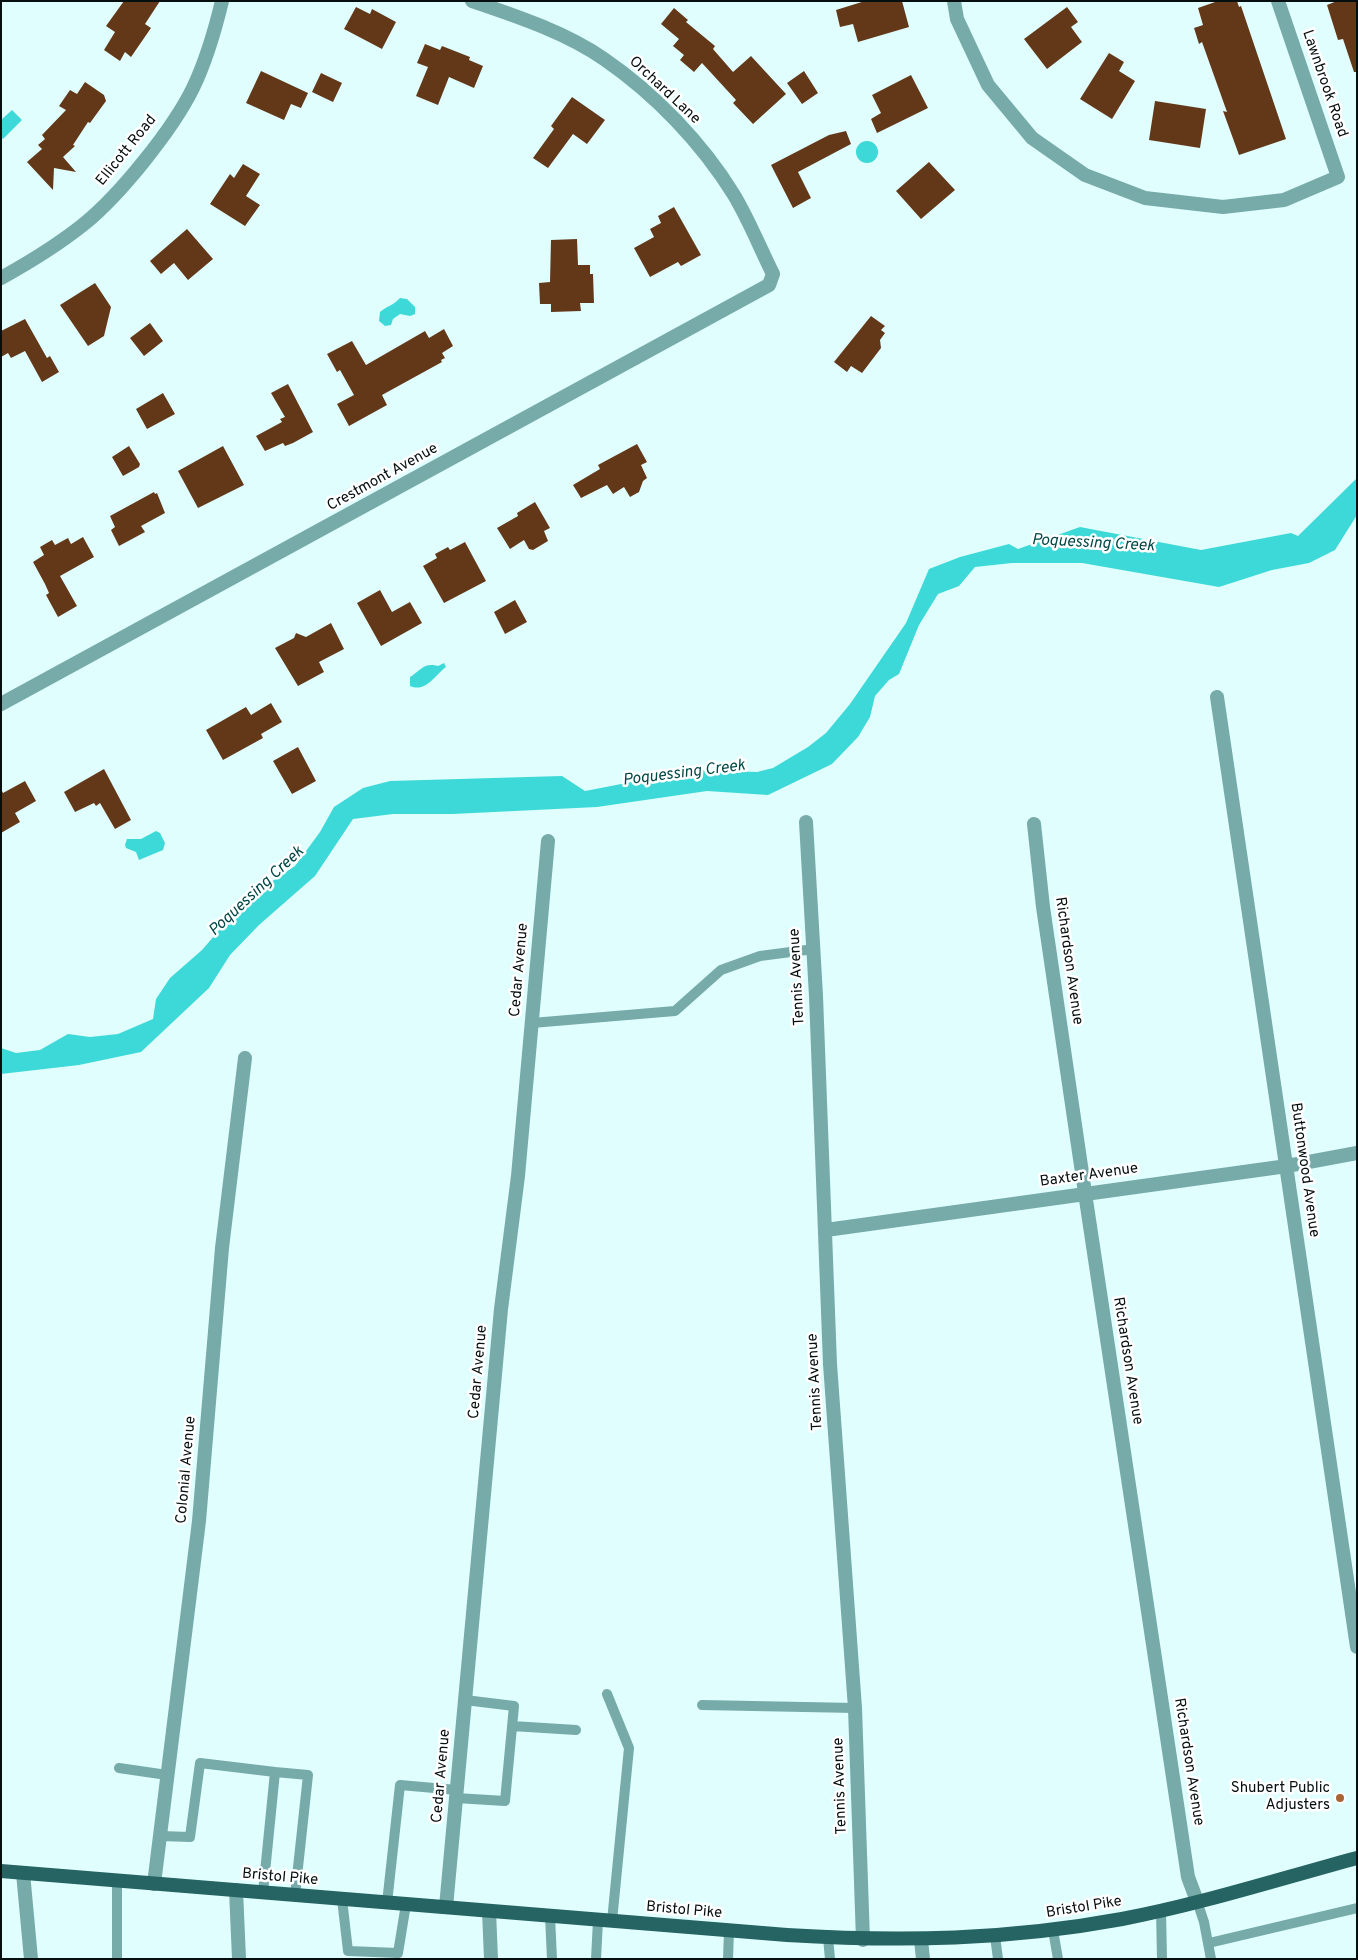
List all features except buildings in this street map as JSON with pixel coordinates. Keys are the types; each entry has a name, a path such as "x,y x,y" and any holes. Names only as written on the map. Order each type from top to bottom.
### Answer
{"main road":[{"name":"Bristol Pike","path":"1,1871 729,1931 862,1940 921,1940 995,1936 1053,1930 1161,1910 1357,1858"}],"street":[{"name":"Ellicott Road","path":"1,278 28,263 85,223 129,179 162,136 193,88 216,25 222,1"},
{"name":"Orchard Lane","path":"472,1 555,33 603,58 652,98 698,145 734,195 773,274"},
{"name":"Lawnbrook Road","path":"954,1 957,18 988,86 1032,138 1082,173 1145,198 1223,207 1284,200 1338,177 1278,1"},
{"name":"Crestmont Avenue","path":"1,704 751,296 769,285 773,274"},
{"name":"Buttonwood Avenue","path":"1217,697 1357,1647"},
{"name":"Tennis Avenue","path":"806,822 814,949 830,1364 854,1708 862,1940"},
{"name":"Richardson Avenue","path":"1034,824 1043,908 1084,1193 1188,1877 1197,1901"},
{"name":"Cedar Avenue","path":"446,1908 501,1309 518,1176 548,841"},
{"name":"Colonial Avenue","path":"154,1884 199,1521 222,1248 245,1058"},
{"name":"Baxter Avenue","path":"826,1230 1287,1166 1357,1153"},
{"path":"24,1873 31,1959"},
{"path":"236,1890 239,1959"},
{"path":"489,1911 491,1959"},
{"path":"921,1940 923,1959"}],"lane":[{"path":"532,1023 675,1011 721,970 760,956 814,949"},
{"path":"607,1694 629,1748 612,1921"},
{"path":"387,1903 400,1786 505,1801 514,1706 465,1700"},
{"path":"702,1705 854,1708"},
{"path":"512,1726 576,1730"},
{"path":"160,1836 190,1837 200,1763 308,1774 295,1895"},
{"path":"119,1768 167,1775"},
{"path":"263,1892 275,1772"},
{"path":"117,1880 117,1959"},
{"path":"342,1899 348,1951 398,1953 406,1904"},
{"path":"1197,1901 1211,1959"},
{"path":"1208,1943 1357,1908"},
{"path":"1161,1910 1162,1959"},
{"path":"550,1916 552,1959"},
{"path":"596,1959 598,1920"},
{"path":"1053,1930 1058,1959"},
{"path":"728,1959 729,1931"},
{"path":"995,1936 998,1959"},
{"path":"828,1938 830,1959"}],"water":[{"path":"12,110 22,120 3,139 1,136 1,120"},
{"path":"867,141 875,144 878,152 875,160 867,163 859,160 856,152 859,144"},
{"path":"400,298 407,299 415,307 415,314 410,316 400,314 393,319 391,325 385,326 379,321 380,312"},
{"name":"Poquessing Creek","path":"1357,478 1357,515 1335,550 1309,563 1272,570 1219,587 1082,563 1012,563 975,567 959,586 938,594 919,625 899,674 889,680 875,696 870,717 858,737 832,764 768,795 707,791 597,807 453,814 393,814 353,819 315,876 259,925 230,955 209,988 141,1052 79,1065 1,1074 1,1048 16,1053 40,1050 68,1034 90,1037 118,1034 153,1019 156,999 170,978 202,950 247,898 295,866 320,832 334,807 363,788 390,781 562,776 585,791 694,770 757,772 773,768 808,747 826,733 850,704 906,623 929,569 960,557 1009,544 1018,549 1080,527 1201,550 1291,533 1298,536"},
{"path":"444,663 446,667 426,685 416,688 410,686 410,677 423,667 429,665 438,666"},
{"path":"156,831 160,833 165,843 163,850 139,860 136,852 126,848 127,839 141,839"}],"place":[{"name":"Shubert Public Adjusters","path":"1340,1798"}]}
